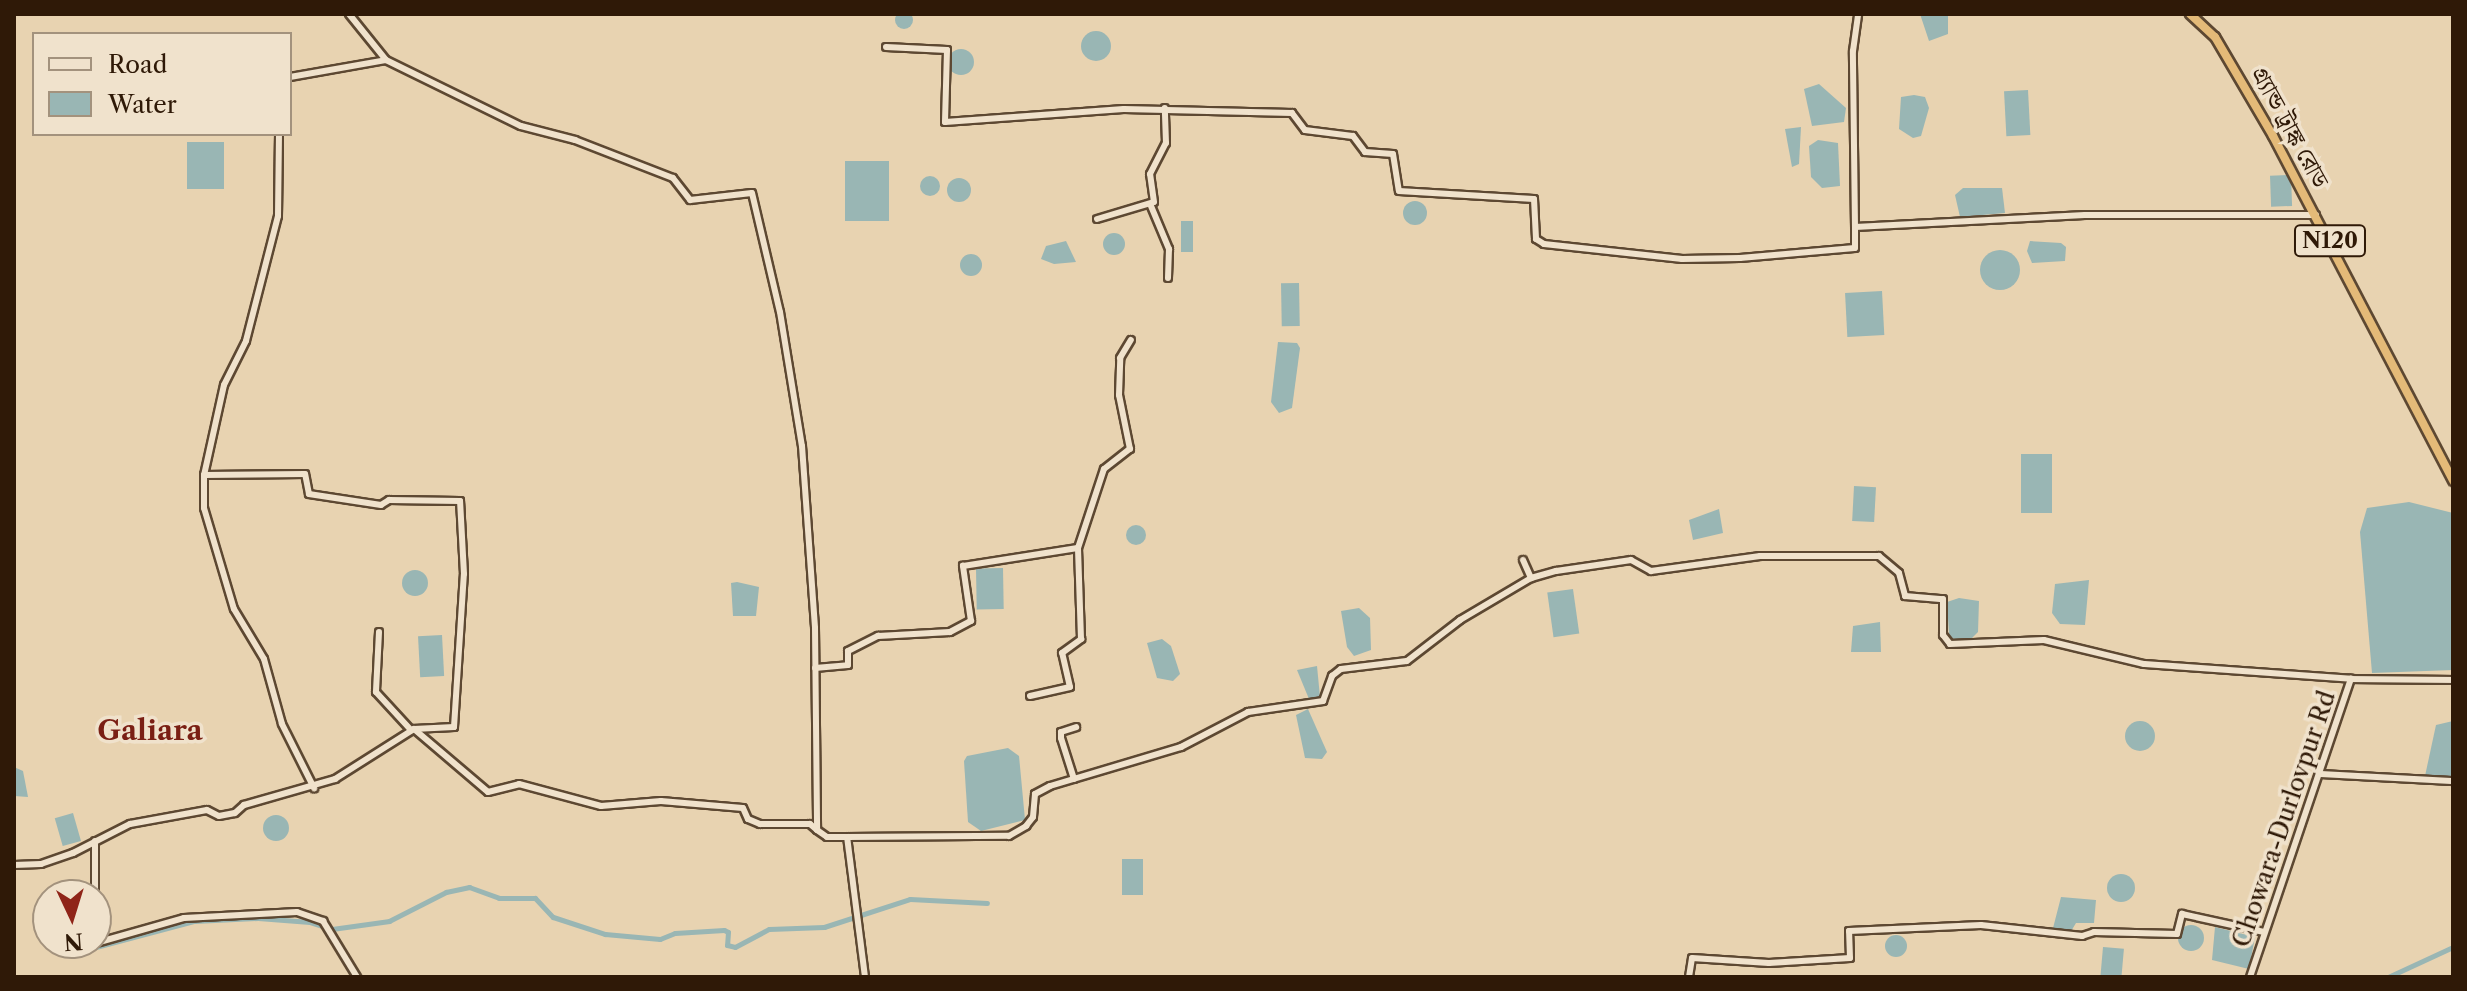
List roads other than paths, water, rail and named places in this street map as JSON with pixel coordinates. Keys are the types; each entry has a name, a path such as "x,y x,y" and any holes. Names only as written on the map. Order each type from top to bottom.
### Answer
{"highway":[{"name":"গ্র্যান্ড ট্রাঙ্ক রোড","path":"2190,14 2215,37 2316,215 2453,481"}],"street":[{"path":"349,14 386,60 521,126 575,140 673,178 690,200 752,193 780,312 802,446 815,668 817,830"},
{"path":"886,47 947,50 945,122 1165,108 1292,113 1305,130 1353,136 1363,152 1393,154 1399,191 1534,199 1536,239 1544,244 1682,259 1740,258 1855,248 1853,51 1858,14"},
{"path":"292,77 386,60"},
{"path":"1165,108 1166,143 1152,165 1151,206 1169,249 1168,278"},
{"path":"279,136 278,216 246,341 224,385 204,475 204,508 234,609 264,659 282,724 314,788"},
{"path":"1097,219 1151,206"},
{"path":"1855,227 2085,215 2316,215"},
{"path":"1030,696 1070,687 1062,653 1081,639 1078,548 1104,469 1130,449 1119,395 1120,358 1131,340"},
{"path":"14,865 41,864 130,824 207,810 219,816 314,788 412,730 454,727 464,574 460,501 389,500 381,505 309,494 305,474 204,475"},
{"path":"815,668 848,665 848,651 878,636 950,632 971,621 963,566 1078,548"},
{"path":"379,632 376,692 412,730 488,792 519,784 601,806 661,801 743,808 748,819 760,824 810,824 827,837 1009,836 1033,817 1035,794 1181,747 1248,712 1323,701 1332,676 1341,669 1407,661 1460,620 1531,578 1631,560 1651,571 1760,556 1879,556 1899,573 1905,596 1943,599 1943,635 1950,644 2044,640 2144,664 2351,679"},
{"path":"1523,560 1531,578"},
{"name":"Chowara-Durlovpur Rd","path":"2250,977 2351,679 2453,680"},
{"path":"1074,779 1061,732 1076,727"},
{"path":"2319,774 2453,781"},
{"path":"847,837 850,890 860,913 865,977"},
{"path":"95,841 95,879"},
{"path":"112,938 184,918 297,912 323,921 357,977"},
{"path":"1689,977 1692,958 1769,963 1850,958 1849,931 1981,925 2050,935 2177,934 2182,914 2264,932"}],"water":[{"path":"904,11 913,20 904,29 895,20"},
{"path":"1920,14 1948,14 1948,34 1929,41"},
{"path":"1096,31 1102,32 1110,40 1110,52 1102,60 1096,61 1090,60 1082,52 1081,46 1082,40 1090,32"},
{"path":"961,49 970,53 974,62 970,71 961,75 952,71 948,62 952,53"},
{"path":"1819,84 1846,108 1844,122 1812,126 1804,89"},
{"path":"2028,90 2030,135 2006,136 2004,91"},
{"path":"1901,97 1925,97 1929,108 1921,136 1913,138 1899,129"},
{"path":"1801,127 1799,164 1792,167 1785,129"},
{"path":"1818,140 1838,143 1840,186 1822,188 1811,177 1809,146"},
{"path":"187,142 224,142 224,189 187,189"},
{"path":"845,161 889,161 889,221 845,221"},
{"path":"2291,175 2292,206 2271,207 2270,176"},
{"path":"930,176 937,179 940,186 937,193 930,196 923,193 920,186 923,179"},
{"path":"959,178 968,181 971,190 968,199 959,202 950,199 947,190 950,181"},
{"path":"1963,188 2002,188 2005,213 1960,217 1955,195"},
{"path":"1415,201 1424,204 1427,213 1424,222 1415,225 1406,222 1403,213 1406,204"},
{"path":"1181,221 1193,221 1193,252 1181,252"},
{"path":"1114,233 1125,244 1114,255 1103,244"},
{"path":"1066,241 1076,262 1054,264 1041,259 1046,246"},
{"path":"2030,241 2061,243 2066,247 2065,261 2032,263 2027,251"},
{"path":"2000,250 2014,256 2020,270 2014,284 2000,290 1986,284 1980,270 1986,256"},
{"path":"971,254 979,257 982,265 979,273 971,276 963,273 960,265 963,257"},
{"path":"1281,283 1299,283 1300,326 1282,326"},
{"path":"1882,291 1884,335 1847,337 1845,293"},
{"path":"1278,342 1297,343 1300,348 1292,408 1279,413 1271,402"},
{"path":"2021,454 2052,454 2052,513 2021,513"},
{"path":"1854,486 1876,487 1874,522 1852,521"},
{"path":"2409,502 2453,513 2453,670 2372,673 2360,532 2367,508"},
{"path":"1719,509 1723,533 1693,540 1689,520"},
{"path":"1132,525 1140,525 1146,535 1140,545 1132,545 1126,539 1126,531"},
{"path":"976,568 1003,568 1004,609 977,609"},
{"path":"415,570 424,574 428,583 424,592 415,596 406,592 402,583 406,574"},
{"path":"2089,580 2085,625 2060,624 2052,613 2055,584"},
{"path":"731,583 759,587 756,616 733,616"},
{"path":"1573,589 1579,634 1554,637 1547,593"},
{"path":"1959,598 1979,601 1978,632 1969,641 1953,640 1949,634 1947,602"},
{"path":"1359,608 1370,618 1371,650 1354,656 1347,647 1341,611"},
{"path":"1880,622 1881,652 1851,652 1853,626"},
{"path":"442,635 444,676 420,677 418,636"},
{"path":"1162,639 1171,646 1180,674 1173,681 1157,678 1147,643"},
{"path":"1317,666 1320,697 1309,699 1297,670"},
{"path":"1308,709 1327,752 1322,759 1305,758 1296,715"},
{"path":"2140,721 2150,726 2155,736 2150,746 2140,751 2130,746 2125,736 2130,726"},
{"path":"2453,721 2453,777 2425,776 2436,725"},
{"path":"1008,748 1019,756 1025,820 981,831 968,822 964,761 967,756"},
{"path":"14,767 23,771 28,797 14,796"},
{"path":"73,813 81,841 63,846 55,818"},
{"path":"276,815 285,819 289,828 285,837 276,841 267,837 263,828 267,819"},
{"path":"1122,859 1143,859 1143,895 1122,895"},
{"path":"2121,874 2131,878 2135,888 2131,898 2121,902 2111,898 2107,888 2111,878"},
{"path":"2061,897 2096,900 2094,923 2076,923 2070,933 2052,932"},
{"path":"2191,925 2200,929 2204,938 2200,947 2191,951 2182,947 2178,938 2182,929"},
{"path":"2215,927 2255,937 2249,969 2212,960"},
{"path":"1896,935 1904,938 1907,946 1904,954 1896,957 1888,954 1885,946 1888,938"},
{"path":"2103,947 2124,949 2121,977 2100,977"}],"waterway":[{"path":"112,943 194,921 258,918 310,922 332,929 389,921 446,892 469,887 499,898 535,898 553,917 605,934 660,939 675,933 724,930 728,932 727,945 735,947 769,929 824,927 910,899 987,903"},
{"path":"2388,977 2453,947"}],"district":[{"name":"Galiara","path":"150,730"}]}
